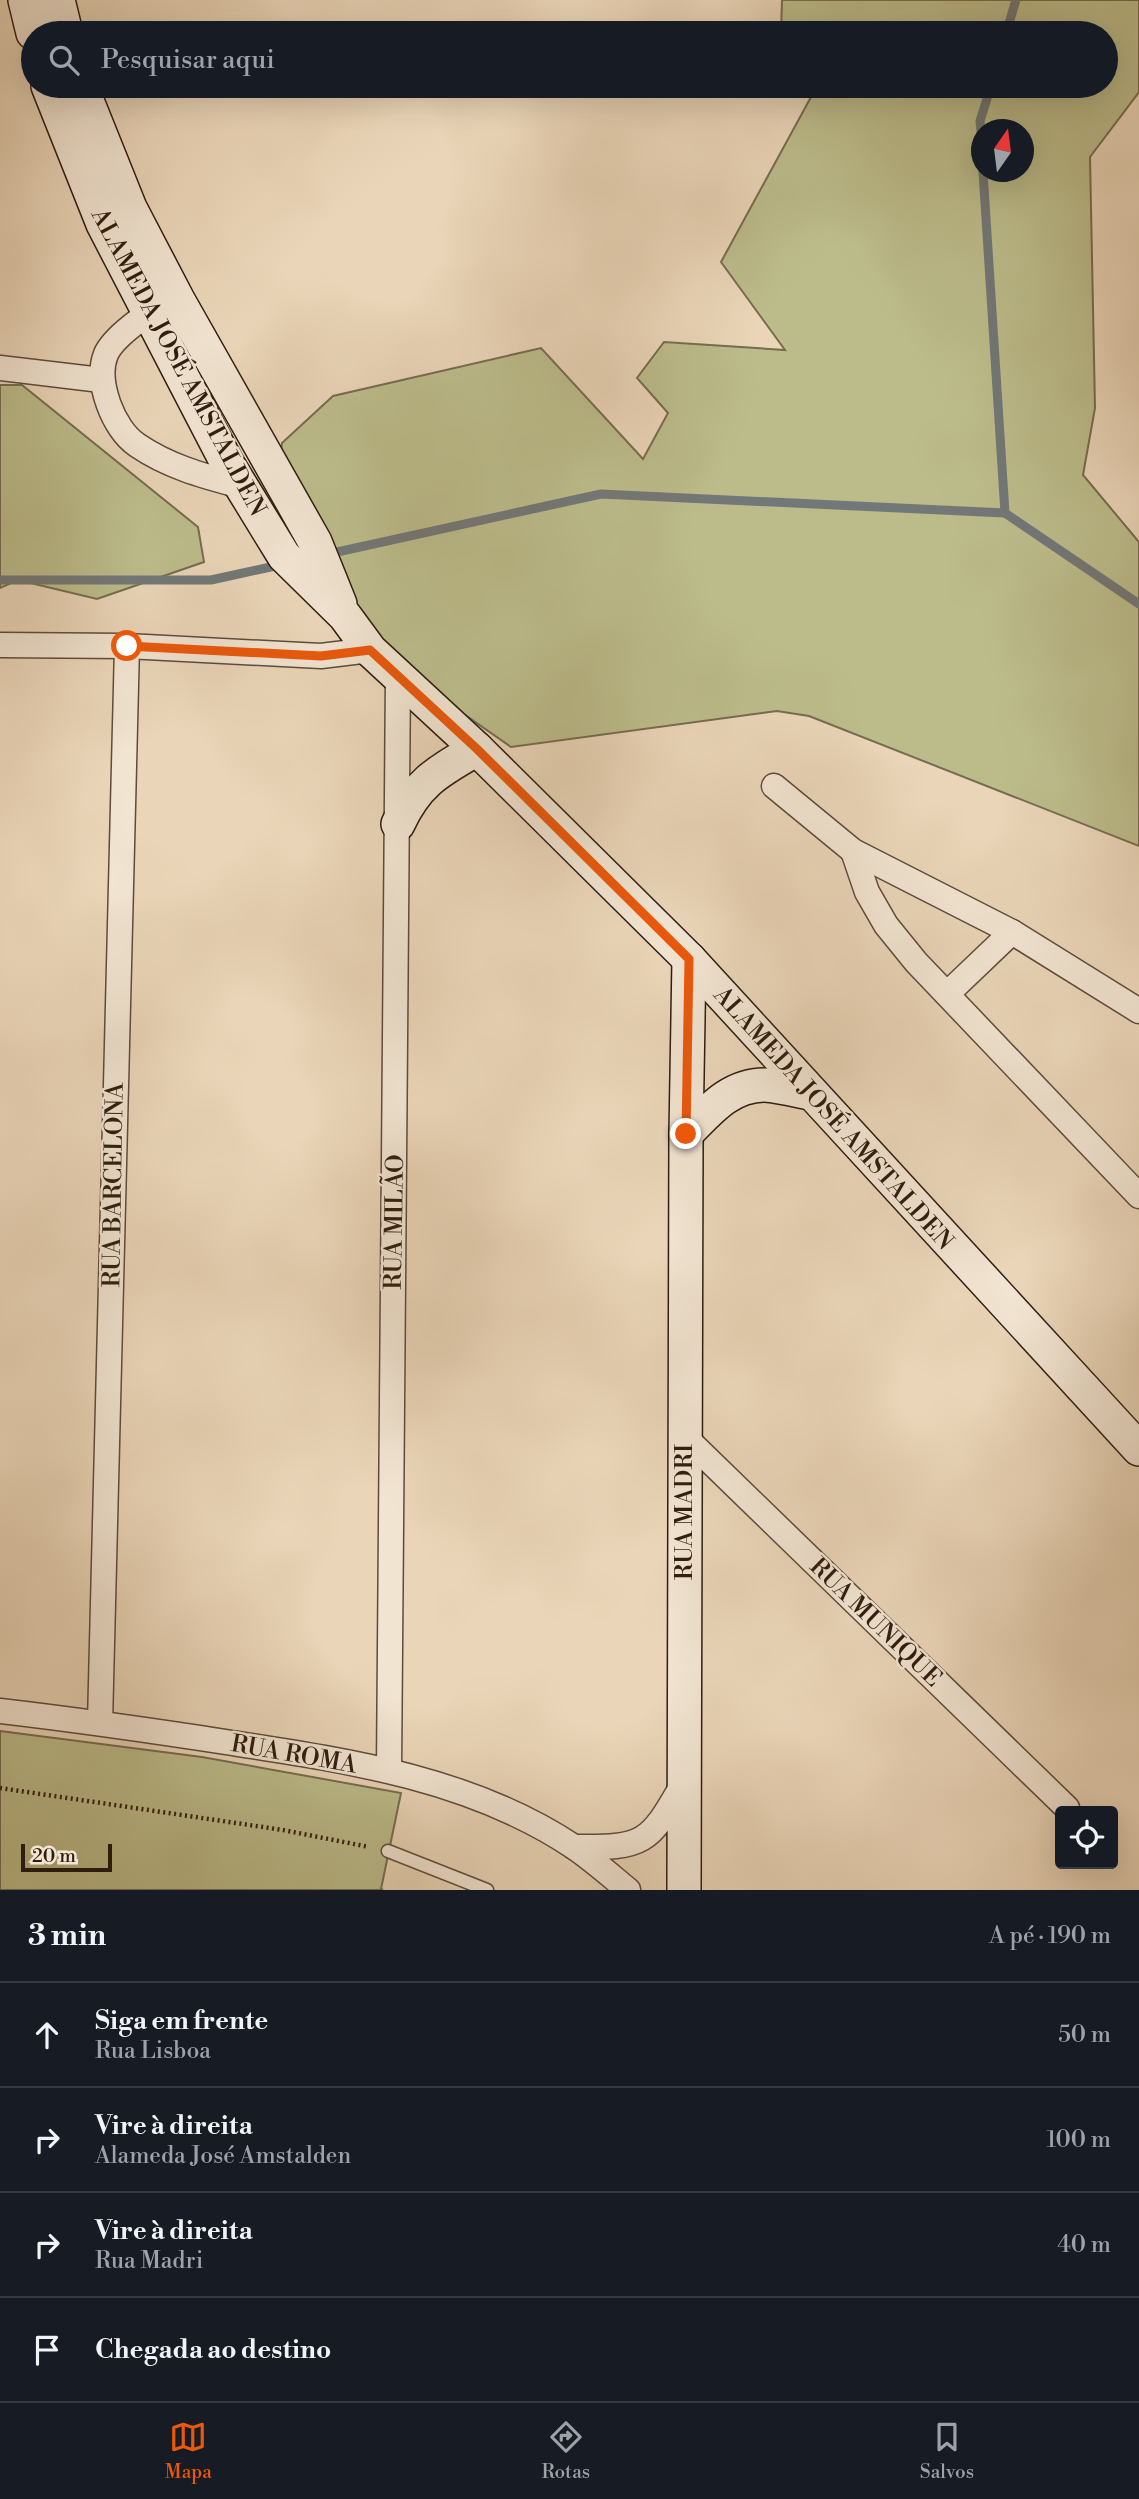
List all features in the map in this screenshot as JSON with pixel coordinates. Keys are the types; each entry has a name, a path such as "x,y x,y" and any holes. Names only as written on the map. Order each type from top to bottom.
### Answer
{"street":[{"path":"25,0 30,21"},
{"path":"58,0 63,21"},
{"name":"ALAMEDA JOSÉ AMSTALDEN","path":"53,98 103,224 261,446 315,542 345,616"},
{"name":"ALAMEDA JOSÉ AMSTALDEN","path":"86,98 130,208 163,306 234,475 284,556 345,616 370,650 477,749 689,959 1139,1449"},
{"path":"163,306 106,353 101,380 112,415 134,444 176,468 234,475 261,446"},
{"path":"0,368 101,380"},
{"path":"0,645 127,646 321,656 370,650"},
{"name":"RUA BARCELONA","path":"100,1723 127,646"},
{"name":"RUA MILÃO","path":"389,1770 398,674"},
{"path":"398,824 409,800 426,781 477,749"},
{"path":"774,786 853,851 1012,932 1139,1011"},
{"path":"853,851 867,892 886,925 916,962 1139,1196"},
{"path":"947,994 1012,932"},
{"name":"RUA MADRI","path":"684,1890 684,1436 689,959"},
{"path":"686,1134 716,1103 734,1091 764,1085 810,1093"},
{"name":"RUA MUNIQUE","path":"684,1436 1065,1806"},
{"name":"RUA ROMA","path":"0,1711 100,1723 303,1754 436,1782 484,1800 574,1847 628,1890"},
{"name":"RUA ROMA","path":"574,1847 613,1847 644,1839 661,1822 684,1782"}],"lane":[{"path":"388,1851 487,1890"}],"path":[{"path":"0,1788 284,1830 388,1851"}],"green space":[{"path":"782,0 1139,0 1139,92 1090,157 1095,408 1083,475 1139,542 1139,846 809,716 777,711 511,747 342,629 274,506 282,443 333,396 541,348 643,459 668,413 637,378 664,342 785,350 721,262 810,98 1118,98 1118,21 781,21"},
{"path":"0,385 22,385 198,527 204,562 97,599 18,580 0,588"},
{"path":"0,1731 202,1757 401,1793 381,1889 383,1890 0,1890"}],"waterway":[{"path":"1010,21 1016,0"},
{"path":"981,119 987,98"},
{"path":"984,182 1005,513 1139,604"},
{"path":"328,554 601,494 1005,513"},
{"path":"0,580 211,580 280,565"}],"route":[{"path":"127,646 321,656 370,650 398,674 689,959 686,1134"}]}
